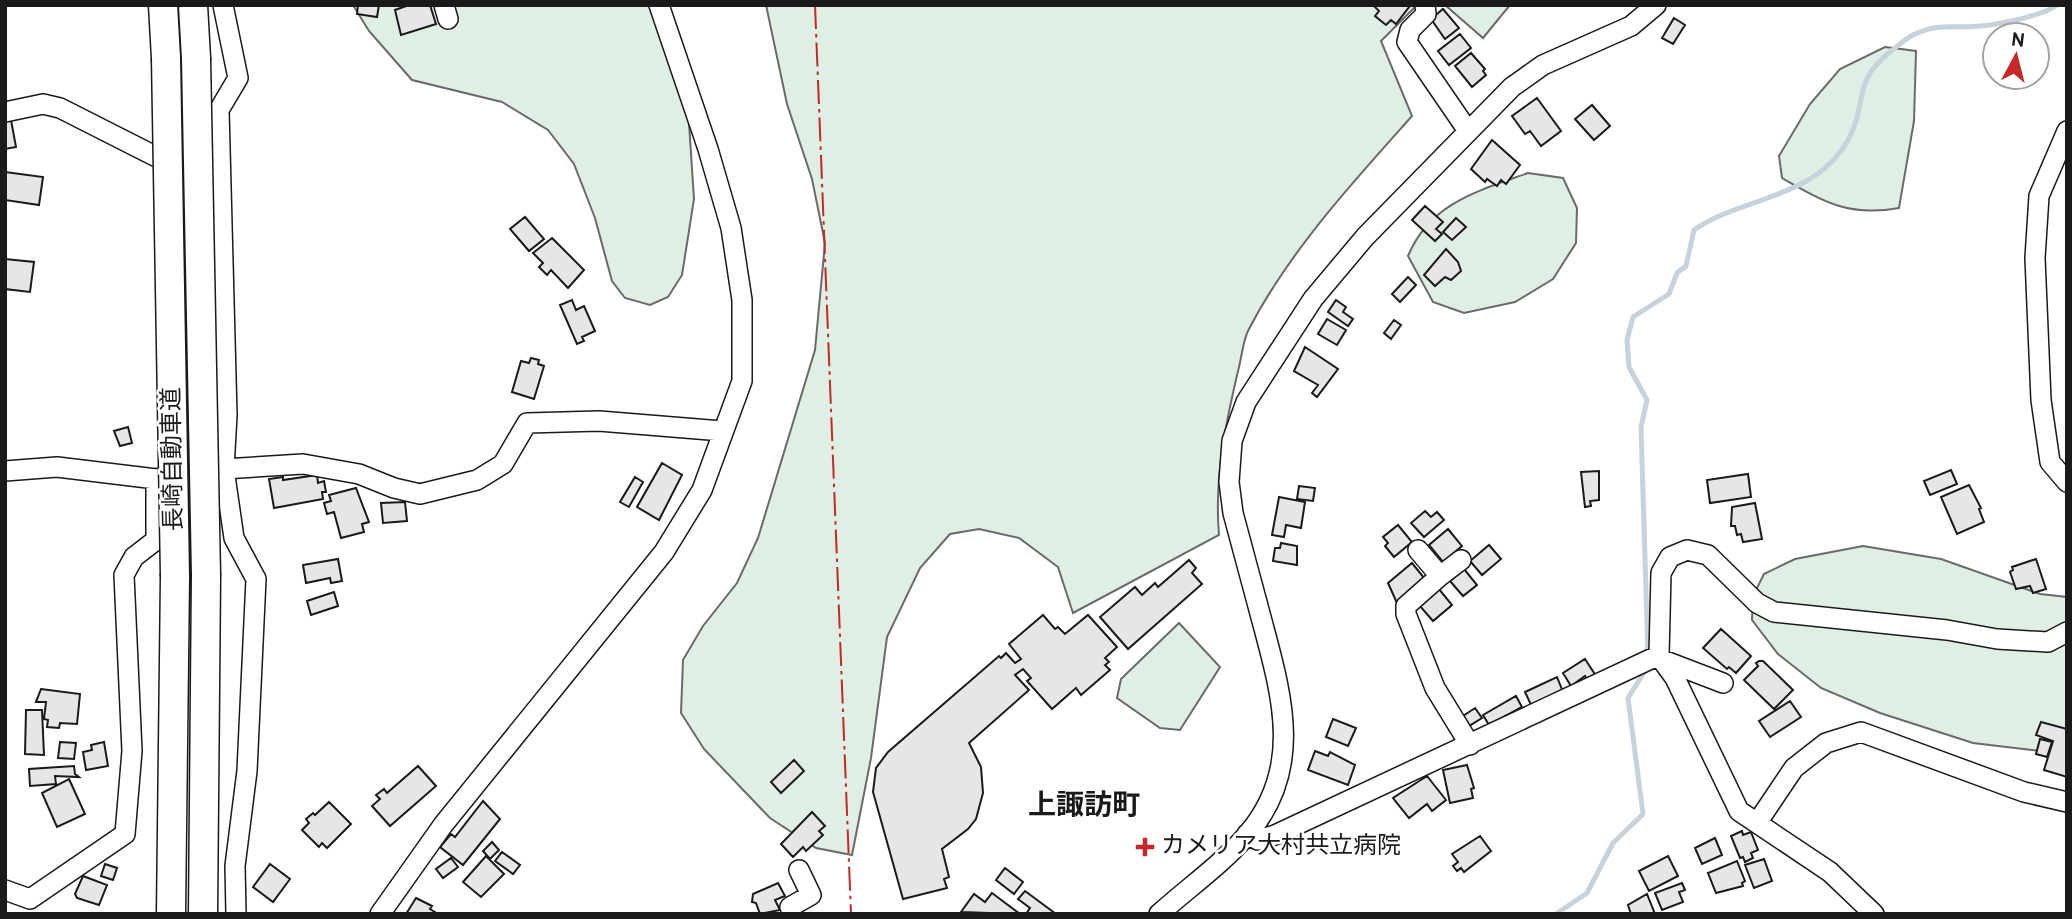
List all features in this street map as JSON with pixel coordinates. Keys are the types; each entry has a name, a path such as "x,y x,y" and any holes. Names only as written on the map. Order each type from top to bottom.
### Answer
{"highway":[{"name":"長崎自動車道","path":"163,5 175,576 171,914"},
{"name":"長崎自動車道","path":"193,5 206,575 203,914"}],"street":[{"path":"223,5 238,78 219,110 228,415 224,469 234,538 256,579 247,771 235,866 236,914"},
{"path":"380,914 443,825 664,552 702,490 742,381 741,300 731,228 708,149 659,5"},
{"path":"1425,5 1426,14 1410,30 1408,42 1468,131"},
{"path":"1159,914 1247,834 1271,794 1280,768 1284,736 1283,697 1233,513 1229,482 1232,441 1252,391 1313,299 1365,237 1512,87 1543,65 1631,26 1656,5"},
{"path":"5,112 43,104 60,108 222,190"},
{"path":"2067,131 2039,196 2035,258 2041,400 2050,462 2067,482"},
{"path":"5,471 57,467 156,479 224,469 303,464 359,474 394,488 420,494 477,480 503,464 527,423 599,421 722,431"},
{"path":"5,890 29,906 125,834 132,751 124,575 134,557 156,540 156,479"},
{"path":"1418,550 1440,576"},
{"path":"1650,659 1661,573 1670,557 1687,550 1708,555 1757,603 1774,612 1947,630 1997,639 2048,642 2067,632"},
{"path":"1461,560 1406,606 1406,614 1435,688 1470,745"},
{"path":"1247,834 1258,840 1275,835 1650,659 1723,683"},
{"path":"1650,659 1675,678 1739,811 1830,872 1874,914"},
{"path":"1756,823 1794,768 1826,743 1861,732 2024,792 2067,802"},
{"path":"793,914 790,907 811,894 799,870"}],"green space":[{"path":"353,5 657,5 689,123 694,199 682,275 668,297 650,305 625,298 612,281 595,218 574,164 548,130 502,102 412,80 369,31"},
{"path":"766,5 1417,5 1381,41 1412,116 1302,245 1264,302 1246,335 1222,450 1218,493 1219,535 1073,613 1058,567 1019,538 979,529 950,534 920,568 887,637 871,758 852,855 816,848 770,818 704,749 681,713 683,660 703,626 737,583 758,538 815,350 825,243 812,179 787,104"},
{"path":"1445,5 1510,5 1483,38"},
{"path":"1885,47 1916,51 1914,121 1899,208 1851,209 1824,200 1782,178 1779,156 1810,104 1840,69"},
{"path":"1528,173 1563,178 1577,208 1576,243 1553,279 1515,302 1464,313 1433,302 1408,256 1417,238 1442,211 1458,201"},
{"path":"1863,546 1941,559 2040,594 2067,597 2067,754 1973,743 1880,713 1821,688 1778,654 1752,620 1753,596 1764,574 1795,559"},
{"path":"1179,623 1220,667 1180,730 1160,728 1117,698 1121,679"}],"building":[{"path":"358,5 379,5 377,17 357,14"},
{"path":"409,5 430,5 436,24 401,35 395,10"},
{"path":"1373,5 1409,7 1396,24 1391,20 1386,25 1375,16 1379,11"},
{"path":"1443,9 1459,28 1445,39 1431,19"},
{"path":"1674,18 1685,25 1673,44 1662,38"},
{"path":"1460,34 1471,48 1449,65 1438,51"},
{"path":"1471,53 1485,69 1483,71 1486,75 1472,87 1455,66"},
{"path":"1537,98 1561,131 1541,146 1530,131 1525,134 1512,116"},
{"path":"1592,105 1610,126 1594,140 1575,119"},
{"path":"11,120 16,147 5,149 5,121"},
{"path":"1492,140 1520,165 1506,184 1501,180 1497,186 1487,179 1485,182 1471,169"},
{"path":"5,172 43,177 39,205 5,200"},
{"path":"1425,206 1443,222 1436,229 1442,234 1435,241 1412,220"},
{"path":"525,217 544,239 529,251 510,229"},
{"path":"1456,218 1466,227 1452,240 1443,232"},
{"path":"552,238 584,270 568,288 551,270 547,275 539,267 543,263 533,253"},
{"path":"1446,249 1458,262 1461,271 1451,280 1445,277 1435,286 1424,275"},
{"path":"5,259 34,262 30,292 5,289"},
{"path":"1408,277 1416,285 1400,302 1392,294"},
{"path":"572,300 576,310 584,306 595,331 582,337 584,341 577,344 560,305"},
{"path":"1336,300 1346,307 1343,312 1353,319 1348,326 1328,312"},
{"path":"1327,319 1346,330 1337,345 1318,334"},
{"path":"1394,320 1401,325 1391,339 1384,333"},
{"path":"1305,347 1338,369 1317,397 1312,393 1318,385 1294,371"},
{"path":"531,358 539,360 538,364 544,366 534,399 512,392 521,361 529,363"},
{"path":"128,427 132,443 120,446 114,431"},
{"path":"662,463 682,475 659,520 637,507"},
{"path":"1951,470 1957,484 1930,495 1924,481"},
{"path":"1599,471 1599,500 1590,501 1591,506 1585,507 1581,472"},
{"path":"1748,474 1751,497 1710,503 1707,480"},
{"path":"317,475 318,483 324,481 326,492 322,492 323,499 274,508 269,479 283,477 283,480"},
{"path":"635,477 643,482 629,507 620,502"},
{"path":"1969,485 1981,508 1979,509 1984,522 1957,534 1941,497"},
{"path":"1299,486 1315,488 1313,501 1297,499"},
{"path":"356,488 369,522 362,524 364,532 341,538 334,512 327,514 324,503 331,501 329,495"},
{"path":"1279,497 1305,502 1301,528 1286,525 1284,537 1272,535"},
{"path":"405,502 407,521 383,523 381,503"},
{"path":"1755,503 1762,539 1743,542 1741,534 1737,535 1735,526 1731,526 1732,507"},
{"path":"1425,511 1431,517 1437,512 1444,520 1424,537 1411,523"},
{"path":"1398,525 1412,542 1394,557 1385,546 1388,543 1383,537"},
{"path":"1448,529 1462,546 1443,562 1429,545"},
{"path":"1281,543 1297,546 1297,565 1273,561 1275,548 1280,548"},
{"path":"1489,545 1501,559 1482,575 1470,561"},
{"path":"338,559 342,581 331,583 330,578 306,583 303,565"},
{"path":"2036,559 2046,589 2033,593 2030,586 2016,589 2010,572 2012,567"},
{"path":"1189,560 1196,568 1192,573 1202,584 1128,649 1100,617 1135,587 1142,595 1155,583 1158,587"},
{"path":"1412,563 1425,579 1397,603 1388,583"},
{"path":"1464,569 1477,585 1463,596 1450,581"},
{"path":"1439,589 1452,605 1433,621 1419,605"},
{"path":"334,592 338,606 311,615 307,601"},
{"path":"1043,615 1055,629 1058,627 1065,634 1088,615 1117,647 1105,658 1109,662 1105,665 1110,670 1081,695 1076,688 1052,709 1027,681 1031,678 1023,669 1015,675 1029,690 969,743 981,767 983,793 976,819 968,829 942,849 949,877 944,879 947,888 903,899 873,792 876,768 888,752 999,656 1001,658 1006,653 1015,663 1021,659 1009,644"},
{"path":"1721,629 1751,656 1736,673 1729,667 1727,669 1703,648"},
{"path":"1585,659 1596,676 1588,681 1585,676 1571,686 1563,673"},
{"path":"1763,661 1793,690 1774,709 1744,680 1758,666 1756,663"},
{"path":"1557,677 1563,692 1532,707 1525,692"},
{"path":"41,689 80,694 77,724 60,723 59,728 47,727 48,720 44,719 46,702 36,702"},
{"path":"1516,696 1522,707 1489,725 1483,715"},
{"path":"1790,701 1801,717 1770,737 1759,721"},
{"path":"1475,708 1482,718 1469,726 1463,716"},
{"path":"26,710 42,710 44,755 25,754"},
{"path":"1333,719 1356,728 1348,746 1326,737"},
{"path":"2041,722 2067,729 2067,777 2044,770 2053,741 2036,735"},
{"path":"2040,739 2052,742 2047,757 2036,754"},
{"path":"60,742 76,743 74,759 58,758"},
{"path":"104,742 108,766 86,770 83,752 92,750 91,745"},
{"path":"1315,751 1328,756 1330,752 1355,765 1348,785 1308,770"},
{"path":"794,760 804,771 781,793 771,782"},
{"path":"1467,765 1474,788 1471,789 1473,798 1450,803 1443,770"},
{"path":"74,766 75,774 79,777 55,776 56,784 30,786 29,769"},
{"path":"418,766 436,786 390,826 372,806 380,799 376,795 384,789 387,793"},
{"path":"1427,776 1446,800 1432,811 1427,804 1409,818 1393,798"},
{"path":"69,779 85,814 57,827 42,793"},
{"path":"483,801 500,819 463,865 440,847 451,834 455,837"},
{"path":"329,802 351,824 327,848 322,843 319,847 302,830 309,823 306,819 313,813 315,815"},
{"path":"812,812 825,826 819,831 823,835 806,851 803,847 793,857 781,844"},
{"path":"1742,831 1743,835 1751,832 1758,850 1751,853 1753,858 1745,862 1743,857 1740,858 1731,836"},
{"path":"1480,836 1491,851 1464,872 1461,868 1457,871 1453,866 1458,862 1452,854"},
{"path":"1715,838 1722,855 1702,864 1695,848"},
{"path":"492,842 499,850 490,859 483,851"},
{"path":"502,852 520,865 513,874 495,861"},
{"path":"486,856 504,874 481,897 463,882"},
{"path":"1668,856 1678,876 1649,891 1639,871"},
{"path":"451,858 458,867 443,878 436,869"},
{"path":"1764,859 1772,881 1754,888 1745,865"},
{"path":"1737,861 1745,881 1743,886 1716,893 1708,873"},
{"path":"105,864 117,868 113,880 101,876"},
{"path":"270,864 290,879 273,902 253,887"},
{"path":"1005,868 1023,882 1014,894 996,880"},
{"path":"83,876 107,885 99,905 77,898 75,894"},
{"path":"778,883 785,896 775,900 780,910 760,914 756,903 752,902 753,894"},
{"path":"1682,883 1685,890 1679,892 1683,902 1662,910 1655,893"},
{"path":"1025,891 1056,914 1026,914 1030,908 1018,899"},
{"path":"992,893 1020,914 961,912 974,894 985,902"},
{"path":"1647,894 1655,914 1631,914 1628,905"},
{"path":"416,898 432,906 430,909 438,914 406,914"}],"waterway":[{"path":"1648,657 1641,427 1647,400 1629,367 1627,340 1633,317 1669,294 1677,273 1686,266 1694,230 1734,210 1797,186 1834,160 1854,127 1870,73 1904,41 1923,31 1999,23 2031,16 2057,5"},
{"path":"1556,914 1587,893 1613,843 1643,814 1628,698 1648,666"}],"power":[{"path":"815,5 851,914"}],"place":[{"name":"カメリア大村共立病院","path":"1145,847"}],"district":[{"name":"上諏訪町","path":"1084,807"}]}
